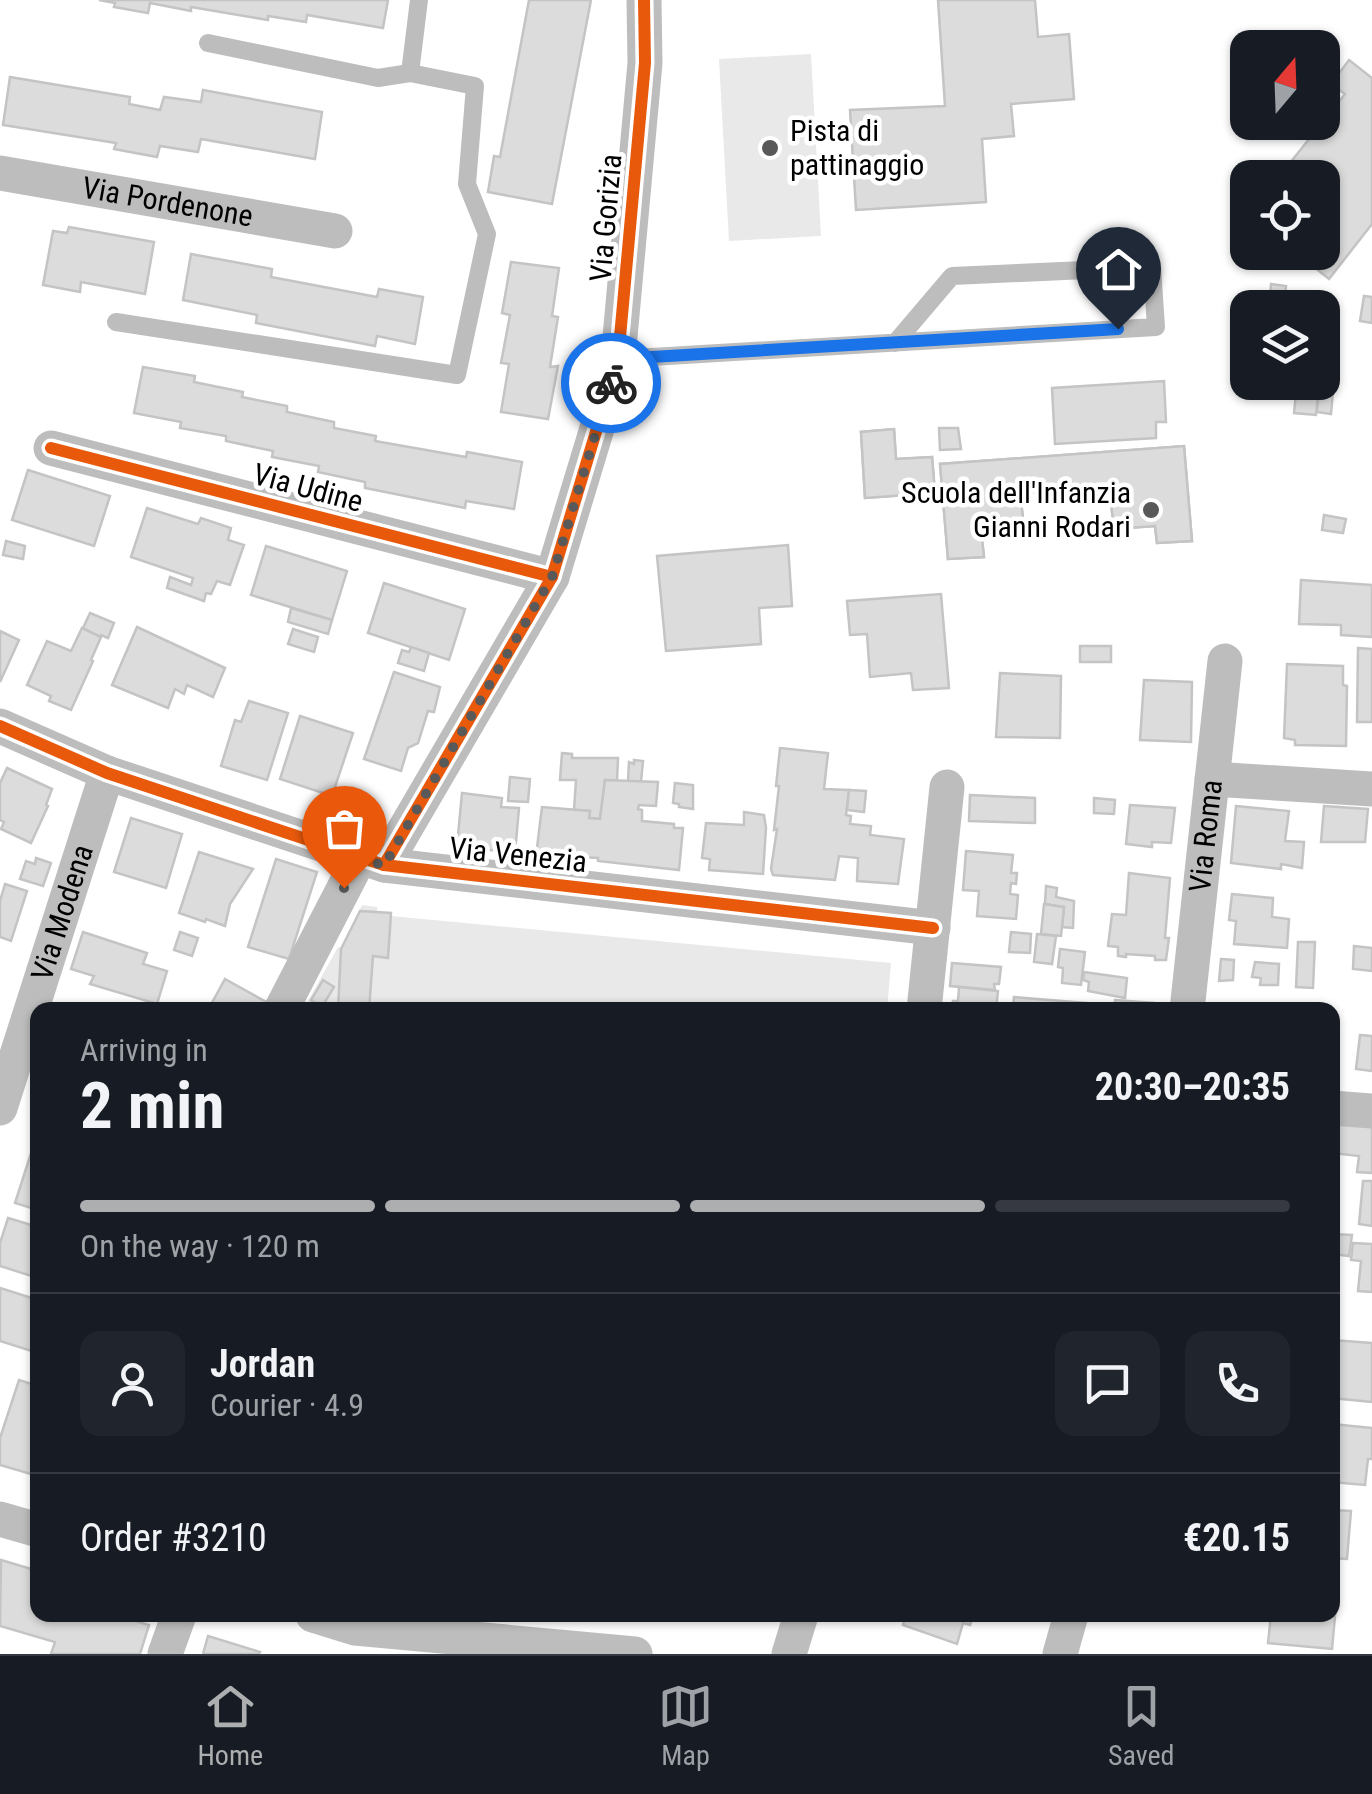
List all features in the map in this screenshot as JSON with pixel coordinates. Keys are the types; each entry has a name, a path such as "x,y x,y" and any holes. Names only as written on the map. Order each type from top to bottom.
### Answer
{"street":[{"name":"Via Gorizia","path":"372,861 552,577 618,359 646,62 644,0"},
{"name":"Via Pordenone","path":"0,173 336,231"},
{"name":"Via Udine","path":"51,448 552,577"},
{"name":"Via Roma","path":"1188,1002 1224,662"},
{"name":"Via Venezia","path":"0,726 107,773 372,861 932,928"},
{"name":"Via Modena","path":"34,1002 107,773"},
{"path":"1212,780 1372,790"},
{"path":"925,1002 947,787"},
{"path":"286,1002 372,861"},
{"name":"Via Modena","path":"0,1108 30,1014"},
{"path":"1340,1109 1372,1111"},
{"path":"0,1519 30,1528"},
{"path":"166,1654 177,1622"},
{"path":"336,1622 356,1628 635,1654"},
{"path":"789,1654 799,1622"},
{"path":"1060,1654 1070,1622"}],"lane":[{"path":"410,73 419,0"},
{"path":"116,322 458,374 487,234 467,184 476,86 410,73 378,78 208,43"},
{"path":"618,359 1156,326 1152,267 952,276 895,342"}],"shaded area":[{"name":"Pista di pattinaggio","path":"811,54 821,236 729,241 719,59"},
{"path":"362,905 377,907 377,912 391,916 891,963 888,1002 307,1002 338,947 342,948"}],"building":[{"path":"99,0 388,0 383,28 307,15 306,22 268,16 268,20 150,3 148,13"},
{"path":"529,0 591,0 552,204 488,192 494,156 500,157"},
{"path":"938,0 1035,0 1038,37 1069,34 1074,99 1011,104 1014,136 982,139 986,202 856,210 850,110 945,106"},
{"path":"1349,60 1372,78 1372,224 1340,265 1340,160 1292,160 1308,140 1340,140 1340,100 1345,94 1340,90 1340,72"},
{"path":"10,77 130,97 129,104 160,110 164,97 201,102 203,90 322,112 315,159 201,139 198,152 160,146 157,157 114,149 116,143 3,125"},
{"path":"69,227 154,242 145,294 81,282 80,292 43,285 53,231 67,233"},
{"path":"191,254 272,269 271,277 377,297 379,289 423,297 415,344 377,336 375,346 256,323 257,315 183,300"},
{"path":"511,262 559,268 552,316 558,317 550,367 558,366 548,419 501,412 509,364 501,363 510,315 502,313"},
{"path":"1318,270 1336,270 1329,279"},
{"path":"1271,284 1286,286 1286,290 1270,290"},
{"path":"1364,296 1372,297 1372,323 1360,321"},
{"path":"143,367 195,376 194,382 287,406 287,412 334,422 334,428 376,436 375,441 522,462 514,509 466,501 465,508 365,488 365,482 318,472 319,466 272,457 273,451 226,441 226,436 180,428 181,422 134,413"},
{"path":"1164,381 1166,422 1156,422 1156,438 1055,444 1052,388"},
{"path":"1295,400 1318,400 1316,415 1294,413"},
{"path":"1318,400 1332,400 1331,414 1317,412"},
{"path":"939,428 958,428 961,449 940,450"},
{"name":"Scuola dell'Infanzia Gianni Rodari","path":"894,429 896,459 932,457 935,493 865,498 861,432"},
{"name":"Scuola dell'Infanzia Gianni Rodari","path":"894,429 896,459 932,457 935,493 865,498 861,432"},
{"name":"Scuola dell'Infanzia Gianni Rodari","path":"1184,446 1192,541 1157,543 1155,526 1114,529 1109,486 1091,489 1090,484 1085,484 1020,493 1025,535 982,539 984,557 948,559 940,464"},
{"name":"Scuola dell'Infanzia Gianni Rodari","path":"1184,446 1192,541 1157,543 1155,526 1114,529 1109,486 1091,489 1090,484 1085,484 1020,493 1025,535 982,539 984,557 948,559 940,464"},
{"path":"28,470 110,496 94,546 12,520"},
{"path":"147,508 198,524 201,518 231,528 228,540 244,545 230,585 217,581 204,601 167,588 170,577 191,585 193,578 131,557"},
{"path":"1324,515 1346,519 1343,533 1322,530"},
{"path":"6,541 25,546 23,559 3,555"},
{"path":"788,545 792,606 759,608 761,644 666,651 657,556"},
{"path":"266,546 347,571 332,620 251,595"},
{"path":"1301,580 1372,585 1372,637 1341,635 1341,625 1299,624"},
{"path":"384,583 465,609 449,660 368,633"},
{"path":"941,594 949,688 913,690 911,673 870,677 867,634 850,635 847,601"},
{"path":"291,608 332,620 328,634 288,622"},
{"path":"90,613 114,623 108,638 83,628"},
{"path":"137,627 225,668 213,697 187,685 184,694 175,689 168,708 112,685"},
{"path":"82,628 101,637 71,710 49,701 51,696 27,685 47,641 71,651"},
{"path":"293,629 318,637 314,652 288,644"},
{"path":"0,631 19,640 0,682"},
{"path":"1080,646 1111,646 1111,662 1080,662"},
{"path":"411,647 429,653 424,671 398,663 402,650 409,652"},
{"path":"1358,648 1372,649 1372,722 1357,722"},
{"path":"1287,664 1343,666 1343,685 1347,686 1346,746 1295,745 1295,740 1284,738"},
{"path":"394,672 440,687 434,712 428,711 418,743 408,748 401,771 364,759"},
{"path":"1000,673 1061,676 1060,738 996,737"},
{"path":"1144,680 1192,682 1191,742 1140,740"},
{"path":"249,701 288,713 267,780 221,766 235,720 241,722"},
{"path":"300,716 353,733 332,796 280,779"},
{"path":"780,748 828,753 824,789 849,790 846,815 851,816 850,824 871,826 870,835 904,839 898,884 857,881 858,858 839,856 835,880 773,875"},
{"path":"562,753 572,754 572,758 618,758 617,781 605,780 600,819 589,818 590,811 574,810 576,780 560,780"},
{"path":"634,760 643,761 641,782 628,781 629,762 634,764"},
{"path":"7,768 52,789 31,843 1,829 4,822 0,820 0,783"},
{"path":"510,777 530,779 528,802 508,801"},
{"path":"605,780 658,782 656,806 639,805 638,809 642,810 642,821 683,828 679,870 598,858 580,857 580,861 536,856 542,807 590,811 589,818 600,819"},
{"path":"675,783 693,785 693,809 673,803"},
{"path":"849,790 866,791 864,812 847,810"},
{"path":"462,793 502,798 501,807 519,808 515,853 457,846"},
{"path":"970,795 1035,798 1035,823 969,821"},
{"path":"1094,798 1115,800 1114,814 1094,813"},
{"path":"1130,805 1175,808 1171,843 1152,842 1152,847 1126,844"},
{"path":"1236,806 1289,811 1285,841 1304,842 1302,868 1231,863"},
{"path":"1324,806 1368,809 1365,842 1321,842"},
{"path":"744,812 764,815 763,874 709,870 710,859 702,858 706,823 744,825"},
{"path":"131,818 182,834 166,888 114,872"},
{"path":"966,851 1013,855 1011,873 1017,873 1010,894 1018,895 1016,919 977,916 979,891 963,890"},
{"path":"199,852 253,869 230,904 225,926 179,913"},
{"path":"36,858 51,863 43,886 20,879 26,861 35,864"},
{"path":"276,859 317,872 289,959 248,947"},
{"path":"1129,873 1170,878 1166,960 1155,960 1155,956 1118,956 1118,947 1108,946 1112,914 1126,915"},
{"path":"5,884 27,891 11,941 0,937 0,901"},
{"path":"1046,886 1057,888 1056,897 1074,901 1073,928 1062,927 1064,907 1045,904"},
{"path":"1232,894 1273,898 1272,917 1289,919 1287,948 1234,944 1236,921 1229,920"},
{"path":"1044,904 1064,907 1061,936 1041,934"},
{"path":"360,911 391,913 388,958 373,956 370,1002 338,1002 341,949"},
{"path":"83,932 147,953 143,964 167,971 158,1002 150,1002 90,984 94,976 71,969"},
{"path":"180,932 198,938 192,956 174,950"},
{"path":"1011,932 1031,934 1030,953 1009,952"},
{"path":"1037,934 1056,936 1052,964 1034,962"},
{"path":"1298,942 1315,942 1313,988 1296,987"},
{"path":"1354,946 1372,948 1372,971 1353,969"},
{"path":"1060,949 1085,952 1081,985 1062,983 1063,968 1058,967"},
{"path":"1221,959 1234,960 1233,980 1219,981"},
{"path":"1255,962 1279,964 1278,985 1260,985 1261,978 1252,977"},
{"path":"952,963 1001,967 999,984 994,984 995,990 950,986"},
{"path":"1084,972 1127,978 1125,998 1088,991"},
{"path":"225,979 266,1002 212,1002"},
{"path":"323,980 334,987 325,1002 311,1000"},
{"path":"959,987 998,991 997,1002 953,1002 958,1001"},
{"path":"1014,997 1074,1002 1014,1002"},
{"path":"1360,1035 1372,1036 1372,1071 1356,1069"},
{"path":"1340,1119 1372,1121 1372,1173 1357,1172 1359,1156 1340,1154"},
{"path":"30,1156 30,1208 15,1203"},
{"path":"1363,1181 1372,1181 1372,1226 1359,1224"},
{"path":"8,1218 30,1225 30,1275 0,1266 0,1243"},
{"path":"1340,1234 1352,1235 1349,1256 1340,1255"},
{"path":"1353,1243 1372,1244 1372,1292 1358,1291 1361,1261 1351,1260"},
{"path":"0,1288 30,1297 30,1350 0,1341"},
{"path":"1340,1341 1372,1343 1372,1402 1340,1399"},
{"path":"19,1380 30,1383 30,1474 0,1465 0,1438"},
{"path":"1340,1425 1372,1428 1372,1459 1368,1459 1365,1485 1340,1483"},
{"path":"1340,1510 1351,1511 1347,1559 1340,1559"},
{"path":"1,1560 30,1569 30,1622 149,1625 140,1654 51,1654 55,1642 0,1626"},
{"path":"971,1622 963,1623 957,1644 903,1625"},
{"path":"1270,1622 1334,1622 1332,1649 1268,1643"},
{"path":"208,1636 260,1652 203,1654"}],"cycle path":[{"path":"384,865 552,577 618,359 645,63 644,0"},
{"path":"51,448 552,577"},
{"path":"0,726 107,773 384,865 933,928"}],"way so far":[{"path":"344,888 360,857 384,866 552,577 611,383"}],"place":[{"name":"Pista di pattinaggio","path":"770,148"},
{"name":"Scuola dell'Infanzia Gianni Rodari","path":"1151,510"}],"route":[{"path":"611,383 618,359 1118,329"}]}
